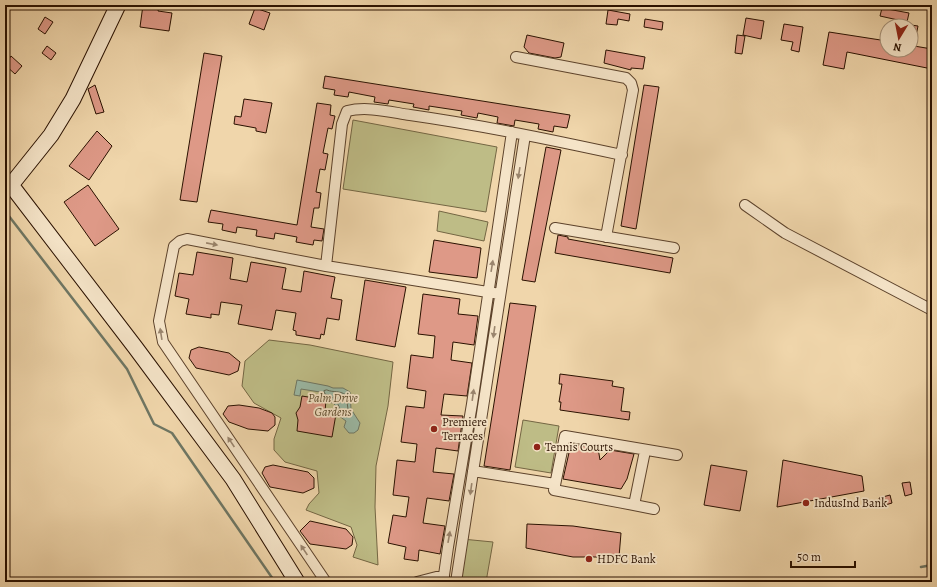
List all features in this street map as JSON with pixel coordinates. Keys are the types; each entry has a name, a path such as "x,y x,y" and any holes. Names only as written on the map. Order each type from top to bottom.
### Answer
{"street":[{"path":"118,5 73,99 51,135 8,187 135,347 233,479 297,582"},
{"path":"516,57 626,78 631,83 633,90 606,237"},
{"path":"326,266 342,124 347,110 358,108 512,132 622,155"},
{"path":"417,582 444,579 472,404 512,132"},
{"path":"456,582 525,135"},
{"path":"745,205 785,234 932,310"},
{"path":"555,228 674,248"},
{"path":"326,582 163,342 159,321 174,246 180,241 187,239 326,266 500,294"},
{"path":"654,509 554,490 565,436 645,451 676,455"},
{"path":"634,505 645,451"},
{"path":"473,471 555,484"}],"green space":[{"path":"353,120 497,147 486,212 343,189"},
{"path":"439,211 488,222 484,241 437,231"},
{"name":"Palm Drive Gardens","path":"269,340 310,345 393,362 388,406 376,466 375,507 378,565 353,557 357,545 351,527 306,510 309,504 319,493 317,471 285,462 274,450 274,439 281,418 254,403 242,386 245,361"},
{"name":"Tennis Courts","path":"523,420 559,426 551,473 515,467"},
{"path":"462,539 493,542 486,582 456,582"}],"water":[{"path":"297,380 333,388 343,388 350,392 351,409 360,423 358,430 354,433 349,433 344,427 346,421 338,415 336,406 333,403 328,402 327,399 320,397 320,392 301,389 300,396 294,395"}],"building":[{"path":"143,5 159,5 158,11 172,13 169,31 140,27"},
{"path":"255,8 270,13 264,30 249,24"},
{"path":"882,8 909,13 908,18 889,18 880,16"},
{"path":"608,10 630,14 629,21 618,19 617,25 606,24"},
{"path":"45,17 53,22 45,34 38,29"},
{"path":"746,18 764,21 761,39 743,35"},
{"path":"645,19 663,22 662,30 644,27"},
{"path":"784,24 803,27 799,52 791,50 793,42 781,40"},
{"path":"829,32 879,40 879,58 919,58 919,47 932,49 932,69 847,52 844,69 823,65"},
{"path":"527,35 564,43 561,57 555,58 529,53 524,47"},
{"path":"737,35 745,36 742,54 735,53"},
{"path":"47,46 56,53 51,60 42,53"},
{"path":"606,50 645,57 643,69 631,68 631,70 604,63"},
{"path":"204,53 222,56 197,202 180,200"},
{"path":"11,56 22,66 15,74 5,65"},
{"path":"325,76 570,115 567,128 554,126 553,132 538,129 539,124 515,120 514,126 497,123 498,117 478,113 477,118 461,115 462,111 429,106 429,110 413,107 414,104 389,100 388,104 374,102 375,97 349,92 348,97 334,95 335,90 323,88"},
{"path":"95,85 104,112 96,114 88,89"},
{"path":"644,85 659,87 636,229 621,226"},
{"path":"244,99 272,103 266,133 256,131 256,128 234,124 235,116 241,117"},
{"path":"317,103 331,105 330,115 335,116 332,129 328,128 323,153 328,154 325,170 320,169 316,192 321,193 319,208 314,208 311,227 324,229 322,241 314,240 313,245 296,242 297,237 275,233 274,239 256,236 257,230 237,227 236,233 222,230 223,224 208,222 211,210 297,225"},
{"path":"97,131 112,146 89,180 69,166"},
{"path":"546,147 561,150 535,282 522,280"},
{"path":"88,185 119,229 95,246 64,202"},
{"path":"558,235 568,237 568,239 673,258 670,273 555,253"},
{"path":"434,240 481,248 477,278 429,272"},
{"path":"197,252 233,258 230,279 247,282 251,262 286,268 282,289 301,292 304,271 335,277 331,298 342,300 339,320 327,318 324,335 321,334 320,339 296,335 296,331 293,330 296,313 276,310 272,330 238,324 242,305 221,302 219,315 211,314 211,318 186,314 189,299 175,296 179,273 193,275"},
{"path":"365,280 406,287 395,347 356,340"},
{"name":"Premiere Terraces","path":"423,294 460,299 458,314 478,316 474,345 453,342 451,360 472,363 467,396 444,394 441,415 463,416 458,451 436,448 433,472 454,474 449,501 427,498 423,523 445,526 440,554 419,550 418,561 404,559 406,547 388,543 393,515 406,517 409,497 393,495 397,460 415,462 417,444 401,442 406,406 424,408 426,391 407,388 411,355 433,358 435,336 418,334"},
{"path":"510,303 536,306 510,470 484,466"},
{"path":"199,347 229,353 240,362 238,371 229,375 196,368 189,358 191,350"},
{"path":"560,374 613,381 612,386 624,388 621,411 630,412 629,420 560,410 561,402 559,402 562,384 559,384"},
{"path":"302,396 326,400 325,412 336,414 332,437 297,431 298,420 296,413 300,407"},
{"path":"239,405 259,408 272,413 275,417 275,425 268,431 248,429 229,422 223,414 228,406"},
{"path":"571,444 598,448 600,460 610,450 634,454 627,479 621,489 563,479"},
{"path":"783,460 862,476 864,491 777,507"},
{"path":"273,465 308,472 314,478 314,488 303,493 270,487 262,473 265,467"},
{"path":"711,465 747,471 740,511 704,505"},
{"path":"910,482 912,494 905,496 902,483"},
{"path":"890,495 892,503 882,506 879,498"},
{"path":"310,521 346,529 353,537 352,545 346,549 310,544 300,531"},
{"path":"527,524 573,526 621,533 619,557 573,557 526,548"}],"waterway":[{"path":"5,211 127,369 154,424 172,433 275,582"},
{"path":"921,567 932,565"}],"place":[{"name":"Premiere Terraces","path":"434,429"},
{"name":"Tennis Courts","path":"537,447"},
{"name":"IndusInd Bank","path":"806,503"},
{"name":"HDFC Bank","path":"589,559"}]}
